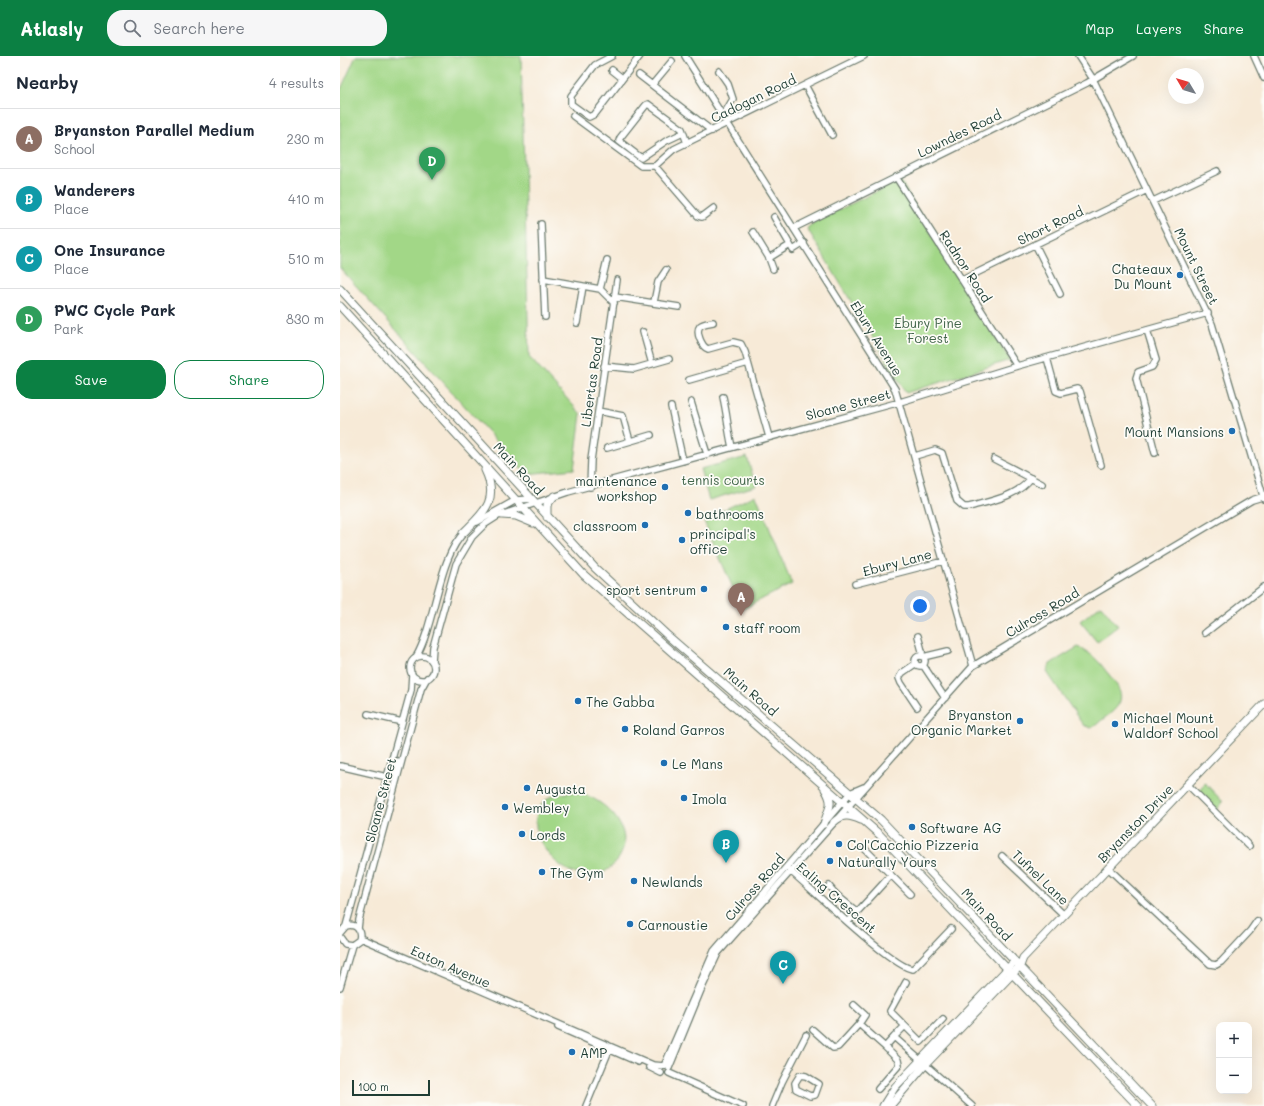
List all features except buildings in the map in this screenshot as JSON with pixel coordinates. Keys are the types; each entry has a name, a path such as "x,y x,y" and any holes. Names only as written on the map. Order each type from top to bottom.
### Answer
{"main road":[{"name":"Main Road","path":"340,289 595,568 643,614 853,795 895,834 1152,1106"},
{"name":"Main Road","path":"340,306 538,526 596,586 866,822 1011,971 1138,1106"},
{"path":"463,533 482,514 490,501 490,484 483,465"},
{"path":"548,518 547,506 554,496"},
{"path":"502,515 516,516 538,526"},
{"name":"Bryanston Drive","path":"890,1106 922,1063 1264,704"},
{"path":"823,785 831,802 824,824"},
{"path":"834,822 840,817 847,815 866,822"},
{"path":"1004,949 1014,954 1021,955 1034,947"},
{"name":"Bryanston Drive","path":"883,1106 895,1087 922,1063 1002,984 1011,971"},
{"path":"1002,984 1014,982 1023,984"}],"street":[{"path":"612,56 595,65 571,96 570,102 589,117 592,116 640,56"},
{"name":"Ebury Avenue","path":"686,56 893,384 900,402 973,666"},
{"name":"Cadogan Road","path":"655,166 674,149 864,56"},
{"name":"Mount Street","path":"1078,56 1093,79 1208,313 1263,498"},
{"name":"Lowndes Road","path":"794,228 1093,79 1133,56"},
{"path":"1254,56 1264,78"},
{"path":"652,85 672,60"},
{"path":"612,70 622,78"},
{"path":"719,71 728,84 733,99 723,116"},
{"path":"639,75 712,131"},
{"path":"805,85 832,135"},
{"path":"683,133 666,141 641,158 619,141 624,132 648,104 681,128 683,133 687,143"},
{"path":"573,116 641,166 655,166 698,216 702,216 714,208"},
{"path":"1153,201 1217,171"},
{"name":"Radnor Road","path":"896,177 1017,366"},
{"name":"Short Road","path":"962,280 1147,190"},
{"path":"774,217 794,250 804,243"},
{"path":"541,224 545,317"},
{"path":"753,232 774,269"},
{"path":"1036,244 1060,294"},
{"path":"769,258 790,245"},
{"path":"600,289 607,260"},
{"path":"654,302 658,284 666,270"},
{"path":"543,279 600,289 614,300 654,302 679,307"},
{"name":"Libertas Road","path":"590,487 591,460 617,280"},
{"path":"577,323 583,286"},
{"name":"Sloane Street","path":"432,661 433,647 456,564 472,537 484,525 502,515 535,501 900,402 1017,366 1208,313"},
{"path":"713,322 702,325 699,329 703,346 708,348 736,341 743,348 769,437"},
{"path":"1147,330 1156,360 1152,367 1138,372 1136,378 1156,453"},
{"path":"643,332 652,364"},
{"path":"1047,358 1056,391 1062,393 1077,389 1080,391 1101,465"},
{"path":"604,366 634,369 669,359"},
{"path":"689,380 748,363"},
{"path":"723,397 728,416 727,428 732,447"},
{"path":"691,402 707,454"},
{"path":"671,407 683,461"},
{"path":"598,411 623,416 630,442"},
{"path":"607,448 651,435"},
{"path":"915,456 935,450 942,453 957,501 964,507 969,507 1009,495 1026,484 1031,478"},
{"path":"994,459 1042,484"},
{"name":"Culross Road","path":"788,869 834,822 853,795 866,786 973,666 1252,500 1263,498"},
{"name":"Sloane Street","path":"416,657 425,642 449,559 463,533 485,516 516,500 535,501"},
{"name":"Ebury Lane","path":"855,584 944,561"},
{"path":"1205,633 1264,587"},
{"path":"918,636 922,657 925,661 923,665 945,698"},
{"path":"917,707 900,683 899,678 902,673 915,664 916,658 948,651"},
{"path":"416,657 427,657 432,661 433,671 427,678 417,679 412,674 411,663 416,657"},
{"path":"915,664 920,666 923,665"},
{"name":"Sloane Street","path":"346,926 388,777 408,699 412,674"},
{"name":"Sloane Street","path":"358,929 359,920 421,689 427,678"},
{"path":"408,699 419,698"},
{"path":"368,714 402,723 407,722 415,712"},
{"path":"340,766 393,777 406,744"},
{"path":"1188,785 1249,846"},
{"name":"Culross Road","path":"667,1068 716,956 824,824 846,804"},
{"path":"864,848 910,894"},
{"name":"Tufnel Lane","path":"1002,856 1064,915"},
{"path":"1108,868 1202,959 1213,966 1222,962 1257,921"},
{"name":"Ealing Crescent","path":"788,869 873,944 902,966 913,969 951,929"},
{"path":"848,922 892,875"},
{"path":"828,886 837,897 847,902 857,912"},
{"path":"340,932 346,926 352,925 358,929 360,938 352,945 345,944 340,938"},
{"path":"340,938 340,948"},
{"name":"Eaton Avenue","path":"360,938 533,1013 665,1075 667,1068"},
{"path":"340,987 352,945"},
{"path":"906,982 890,1011 921,1042 943,1019"},
{"path":"813,1030 834,1048 865,1015 854,1005"},
{"path":"858,1024 898,1060 899,1065 878,1089"},
{"path":"885,1047 905,1026"},
{"path":"772,1106 806,1035"},
{"path":"894,1037 972,1106"},
{"path":"586,1105 610,1048"},
{"name":"Eaton Avenue","path":"610,1048 667,1068 743,1106"},
{"path":"786,1074 796,1079"},
{"path":"802,1075 816,1080 819,1085 815,1095 810,1096 798,1091 795,1085 796,1079 802,1075"}],"green space":[{"path":"356,56 521,56 529,357 581,414 574,469 526,474 340,268 340,91"},
{"name":"Ebury Pine Forest","path":"900,180 960,282 1010,360 906,393 807,228 816,221"},
{"name":"tennis courts","path":"747,457 756,486 709,500 700,469"},
{"path":"756,495 792,584 742,609 703,519"},
{"path":"1101,605 1118,626 1097,642 1080,621"},
{"path":"1078,647 1094,657 1117,685 1121,696 1117,707 1091,728 1083,725 1047,672 1050,664"},
{"path":"1205,783 1223,802 1216,811 1197,792"},
{"path":"576,792 587,795 607,808 621,827 624,838 623,849 612,867 600,874 585,876 571,872 558,863 547,852 539,838 536,824 538,811 546,800 557,795"}],"place":[{"name":"PWC Cycle Park","path":"432,180"},
{"name":"Chateaux Du Mount","path":"1180,275"},
{"name":"Mount Mansions","path":"1232,431"},
{"name":"maintenance workshop","path":"665,487"},
{"name":"bathrooms","path":"688,513"},
{"name":"classroom","path":"645,525"},
{"name":"principal's office","path":"682,540"},
{"name":"sport sentrum","path":"704,589"},
{"name":"Bryanston Parallel Medium","path":"741,616"},
{"name":"staff room","path":"726,627"},
{"name":"The Gabba","path":"578,701"},
{"name":"Bryanston Organic Market","path":"1020,721"},
{"name":"Michael Mount Waldorf School","path":"1115,724"},
{"name":"Roland Garros","path":"625,729"},
{"name":"Le Mans","path":"664,763"},
{"name":"Augusta","path":"527,788"},
{"name":"Imola","path":"684,798"},
{"name":"Wembley","path":"505,807"},
{"name":"Software AG","path":"912,827"},
{"name":"Lords","path":"522,834"},
{"name":"Col'Cacchio Pizzeria","path":"839,844"},
{"name":"Naturally Yours","path":"830,861"},
{"name":"Wanderers","path":"726,863"},
{"name":"The Gym","path":"542,872"},
{"name":"Newlands","path":"634,881"},
{"name":"Carnoustie","path":"630,924"},
{"name":"One Insurance","path":"783,984"},
{"name":"AMP","path":"572,1052"}]}
